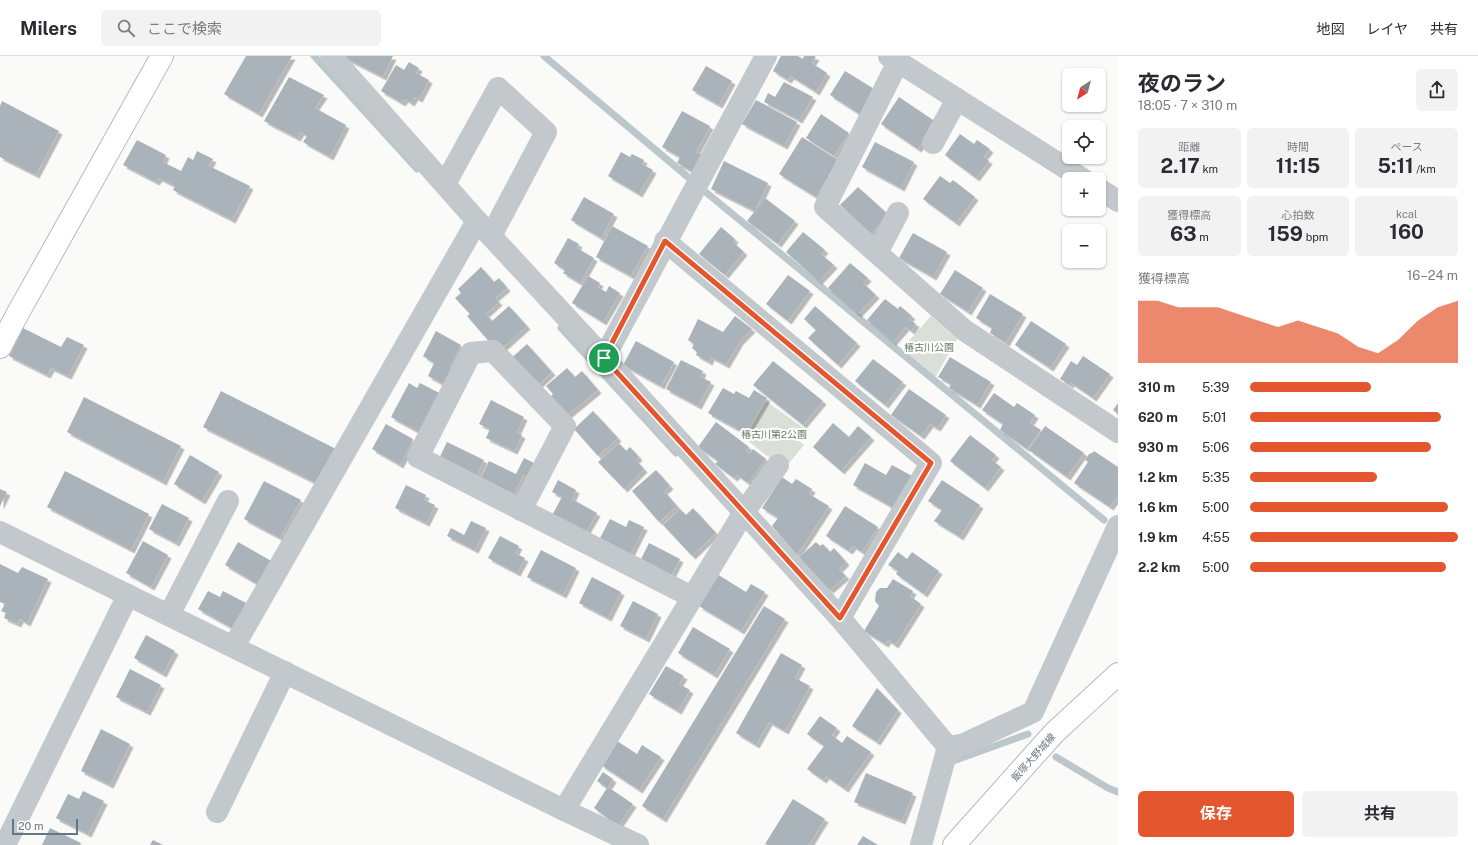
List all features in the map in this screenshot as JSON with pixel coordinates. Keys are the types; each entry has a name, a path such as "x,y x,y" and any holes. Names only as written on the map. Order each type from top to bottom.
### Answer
{"street":[{"path":"0,347 18,312 162,56"},
{"path":"330,56 484,229 604,358 840,618 948,747"},
{"path":"604,358 665,241 766,56"},
{"path":"1072,172 894,59 825,207 964,330 1118,432"},
{"path":"234,646 484,229 546,132 498,88 445,184"},
{"path":"933,143 957,99"},
{"path":"1106,194 1118,202"},
{"path":"877,253 898,213"},
{"path":"665,241 931,463 840,618"},
{"path":"521,510 565,426 493,351 471,353 418,457 692,597"},
{"path":"564,810 744,512 778,465"},
{"path":"169,615 228,501"},
{"path":"948,747 962,745 1033,712 1118,526"},
{"path":"0,532 638,845"},
{"path":"6,845 128,595"},
{"path":"217,812 285,672"},
{"name":"飯塚大野城線","path":"954,845 1054,733 1118,674"},
{"path":"1033,712 1054,733"},
{"path":"921,845 948,747"}],"green space":[{"name":"椿古川公園","path":"931,316 957,339 935,378 901,350"},
{"name":"椿古川第2公園","path":"766,401 805,429 798,440 804,445 784,469 744,438"}],"building":[{"path":"246,56 292,56 259,114 224,94"},
{"path":"346,56 393,56 383,77 345,58"},
{"path":"781,56 798,56 803,59 804,56 816,57 812,63 827,73 816,92 791,76 788,80 773,71"},
{"path":"409,62 419,68 416,73 429,80 419,99 415,97 411,103 405,99 402,103 381,91 396,65 404,70"},
{"path":"706,66 732,81 719,105 692,90"},
{"path":"845,71 876,90 861,115 830,95"},
{"path":"289,77 324,95 315,108 346,125 330,157 303,142 307,136 301,132 297,138 264,121"},
{"path":"784,82 813,97 799,120 764,102 768,93 775,97"},
{"path":"899,97 936,122 918,149 881,124"},
{"path":"756,100 797,122 784,146 742,124"},
{"path":"2,101 59,131 36,175 0,157 0,106"},
{"path":"682,111 710,126 696,152 702,155 693,172 677,163 680,157 662,147"},
{"path":"821,114 849,133 834,156 806,138"},
{"path":"960,134 974,144 977,140 990,149 984,157 989,161 976,178 945,155"},
{"path":"802,137 838,160 816,197 779,174"},
{"path":"137,140 166,155 163,162 181,171 188,157 193,160 197,151 213,159 209,166 250,186 232,220 173,190 175,186 159,178 156,182 123,165"},
{"path":"875,142 914,162 901,188 862,167"},
{"path":"621,152 630,157 632,154 644,160 642,164 653,170 639,194 608,176"},
{"path":"724,161 768,183 755,211 711,189"},
{"path":"940,176 950,183 953,180 975,197 956,223 923,199"},
{"path":"858,187 889,215 871,234 840,205"},
{"path":"584,197 614,214 601,238 571,220"},
{"path":"765,198 795,221 778,244 747,221"},
{"path":"612,226 648,246 631,276 596,257"},
{"path":"721,227 735,239 733,242 744,252 725,275 699,254"},
{"path":"803,232 825,250 821,254 834,265 819,281 786,252"},
{"path":"913,233 947,252 933,277 899,258"},
{"path":"568,238 579,244 577,248 594,258 580,283 563,273 565,270 554,263"},
{"path":"850,263 868,278 863,283 876,295 858,314 828,288"},
{"path":"481,267 494,282 499,278 507,288 495,298 499,302 486,314 492,321 509,306 527,326 498,352 467,316 470,314 455,298 461,293 458,289"},
{"path":"955,270 983,288 968,312 940,294"},
{"path":"788,275 810,291 788,321 766,304"},
{"path":"588,276 600,283 598,287 606,292 609,286 620,293 603,322 572,303"},
{"path":"990,294 1023,314 1006,343 990,333 992,328 976,318"},
{"path":"885,299 898,309 900,306 912,316 909,319 916,324 911,331 906,327 893,342 867,320"},
{"path":"815,306 857,343 838,365 808,338 816,330 804,319"},
{"path":"735,316 752,329 740,341 726,365 711,357 709,362 696,355 697,352 692,348 694,344 688,340 698,319 723,332"},
{"path":"1031,321 1066,344 1050,368 1015,345"},
{"path":"23,328 61,347 67,337 84,345 68,376 51,368 47,375 9,356"},
{"path":"436,331 461,345 450,367 457,371 449,387 428,376 434,363 423,356"},
{"path":"636,341 674,362 661,386 623,365"},
{"path":"527,344 552,372 535,388 507,362"},
{"path":"1083,356 1110,374 1093,398 1071,383 1070,385 1060,379 1071,361 1077,365"},
{"path":"950,357 991,382 977,405 949,388 951,384 938,377"},
{"path":"873,359 903,382 885,405 855,381"},
{"path":"681,360 703,371 701,377 711,382 698,406 666,389"},
{"path":"773,361 823,401 803,425 753,385"},
{"path":"567,368 575,377 582,371 598,390 564,418 548,399 553,394 546,386"},
{"path":"409,383 417,388 420,383 447,397 426,436 391,417"},
{"path":"723,388 734,394 736,391 749,398 754,390 767,398 746,434 708,413"},
{"path":"909,389 946,415 937,428 930,424 921,436 891,415"},
{"path":"221,391 336,449 318,484 203,427"},
{"path":"994,393 1014,407 1017,403 1035,415 1030,423 1041,430 1027,449 1000,430 1003,424 982,410"},
{"path":"84,397 181,446 163,482 67,432"},
{"path":"491,400 524,417 517,432 522,435 514,451 486,438 490,429 479,424"},
{"path":"1118,403 1118,414 1113,410"},
{"path":"593,411 618,438 598,456 574,429"},
{"path":"716,422 749,447 746,451 749,454 753,449 766,459 748,483 737,475 734,478 715,464 718,461 698,447"},
{"path":"833,423 849,437 858,426 871,437 841,471 813,447"},
{"path":"386,424 413,439 400,465 372,449"},
{"path":"1045,426 1084,453 1067,477 1029,450"},
{"path":"970,435 996,455 992,460 1001,467 985,488 950,461"},
{"path":"447,442 484,460 473,483 436,465"},
{"path":"619,443 626,451 630,447 639,457 636,460 644,469 624,489 598,462"},
{"path":"1094,451 1118,467 1118,496 1110,507 1074,483 1088,462 1085,460 1089,454"},
{"path":"190,455 219,472 202,501 174,484"},
{"path":"524,458 540,466 533,480 523,475 511,501 477,485 489,461 516,474"},
{"path":"865,463 886,475 892,465 912,476 894,508 853,485"},
{"path":"656,470 670,486 664,491 677,506 659,522 632,491"},
{"path":"65,471 149,514 131,550 47,507"},
{"path":"782,477 792,484 796,479 812,489 809,494 829,506 797,555 772,526 778,518 762,508"},
{"path":"558,480 576,490 572,499 597,513 583,537 550,519 562,497 552,492"},
{"path":"942,480 980,505 960,537 934,521 942,510 928,501"},
{"path":"264,481 301,500 280,538 244,519"},
{"path":"406,485 426,495 424,500 435,505 426,523 395,508"},
{"path":"0,489 7,492 0,506"},
{"path":"162,504 189,518 176,543 149,529"},
{"path":"845,506 878,527 862,552 853,546 849,551 826,536"},
{"path":"693,508 716,533 692,556 663,525 680,509 686,515"},
{"path":"610,519 626,527 629,520 644,527 628,559 597,544"},
{"path":"471,521 486,528 475,550 447,536 451,528 464,535"},
{"path":"500,536 519,546 515,553 525,558 517,573 488,558"},
{"path":"143,541 168,555 151,587 126,573"},
{"path":"238,542 273,562 259,585 225,565"},
{"path":"816,542 820,546 823,544 830,552 834,548 846,562 839,569 846,576 830,590 795,561"},
{"path":"649,543 680,559 668,582 637,567"},
{"path":"541,550 576,568 563,595 527,577"},
{"path":"898,552 907,559 912,552 939,571 924,594 896,574 898,571 888,565"},
{"path":"0,564 18,573 22,567 48,579 27,623 20,619 18,624 4,618 6,613 1,611 5,604 0,602"},
{"path":"717,574 746,592 751,584 765,592 741,631 699,606"},
{"path":"592,577 621,592 608,618 579,603"},
{"path":"893,579 913,591 910,596 921,604 895,645 888,640 885,644 864,631 879,606 875,601 876,592 880,588 887,588"},
{"path":"208,591 220,597 223,591 248,604 234,629 198,609"},
{"path":"633,601 658,614 646,639 620,626"},
{"path":"764,606 785,619 663,819 642,806"},
{"path":"693,627 730,649 714,675 678,653"},
{"path":"146,635 175,651 163,674 134,658"},
{"path":"781,653 802,665 795,678 810,686 785,731 769,722 756,745 736,733"},
{"path":"666,666 684,676 679,684 690,690 678,711 649,694"},
{"path":"130,669 161,685 147,712 116,697"},
{"path":"877,688 898,710 877,742 852,726"},
{"path":"820,716 837,728 832,735 842,743 847,736 871,752 845,789 826,776 823,780 807,769 824,746 807,734"},
{"path":"101,729 130,744 110,785 81,771"},
{"path":"617,741 637,754 642,745 661,757 639,790 601,765"},
{"path":"603,772 613,779 608,787 633,804 618,826 594,808 607,788 597,781"},
{"path":"866,773 913,793 902,821 854,802"},
{"path":"83,791 104,801 88,834 56,818 68,794 79,799"},
{"path":"793,799 825,819 809,845 765,844"},
{"path":"50,828 81,843 80,845 42,845"},
{"path":"863,836 878,845 857,845"},
{"path":"153,840 163,845 150,845"}],"waterway":[{"path":"314,56 417,169"},
{"path":"544,56 689,178"},
{"path":"702,189 1104,520"},
{"path":"561,328 676,453"},
{"path":"953,761 1028,734"},
{"path":"1056,757 1108,788 1118,792"}],"route":[{"path":"665,241 931,463 840,618 709,474 604,358 665,241"}]}
